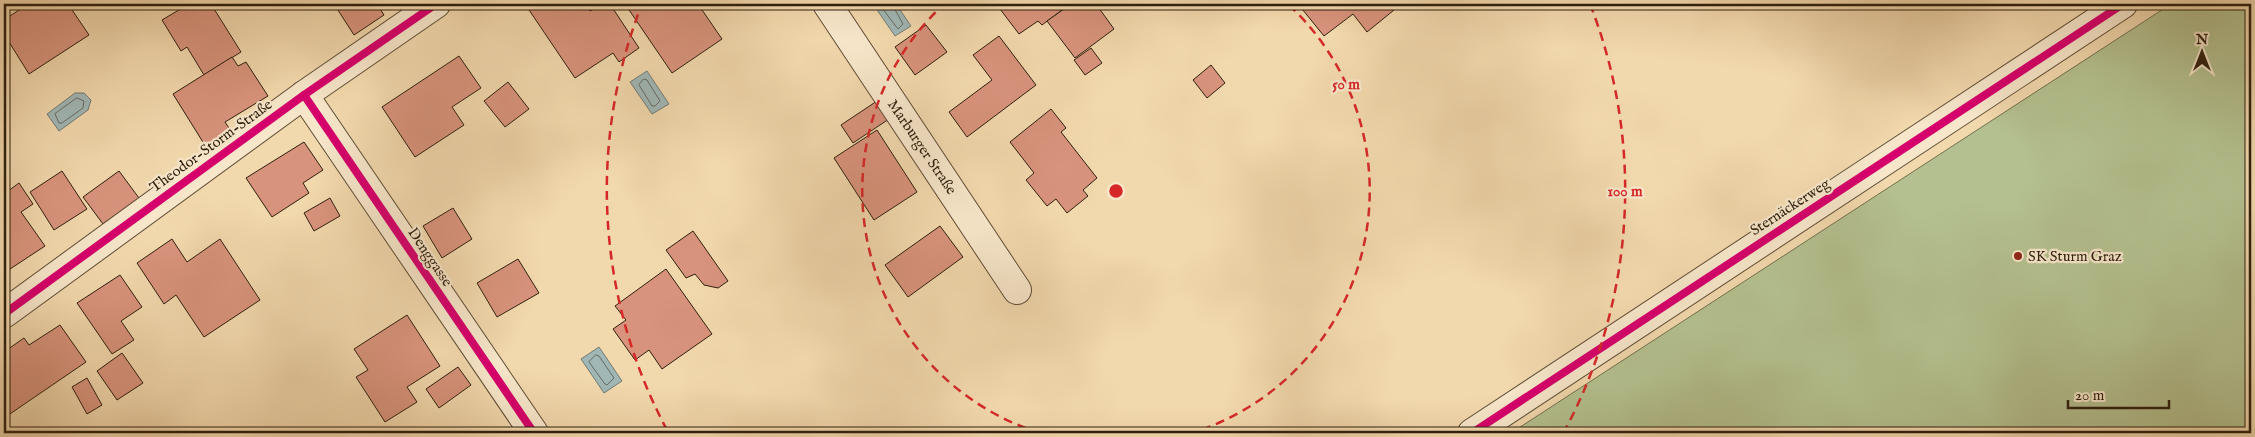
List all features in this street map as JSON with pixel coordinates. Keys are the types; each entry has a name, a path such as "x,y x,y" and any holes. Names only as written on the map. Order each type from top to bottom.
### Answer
{"street":[{"name":"Theodor-Storm-Straße","path":"4,314 304,95 436,4"},
{"name":"Marburger Straße","path":"827,4 1017,290"},
{"name":"Sternäckerweg","path":"1472,433 2123,4"},
{"name":"Denggasse","path":"304,95 534,433"}],"green space":[{"name":"SK Sturm Graz","path":"2171,4 2251,4 2251,433 1511,433"}],"water":[{"path":"873,4 896,4 911,26 895,36"},
{"path":"647,71 669,104 652,114 630,82"},
{"path":"75,93 84,93 91,100 88,110 59,131 47,114"},
{"path":"599,347 622,381 604,393 581,359"}],"building":[{"path":"28,4 68,4 89,35 29,74 4,34 4,20"},
{"path":"189,4 211,4 241,52 204,75 187,47 181,51 162,20"},
{"path":"334,4 377,4 384,15 354,35"},
{"path":"525,4 585,4 590,11 601,4 610,4 639,48 619,62 613,53 575,78"},
{"path":"625,4 698,4 722,39 672,73"},
{"path":"1007,4 1040,4 1043,8 1048,4 1064,4 1066,7 1042,25 1038,21 1019,34 1000,9"},
{"path":"1071,4 1096,4 1114,29 1075,58 1047,21"},
{"path":"1298,4 1388,4 1394,10 1367,32 1353,14 1324,36"},
{"path":"926,25 947,52 915,75 895,47"},
{"path":"999,36 1036,85 967,137 949,112 992,80 973,55"},
{"path":"1091,48 1102,63 1085,75 1074,60"},
{"path":"459,56 481,88 452,107 464,125 415,157 382,107"},
{"path":"232,57 238,66 246,62 268,96 225,122 231,131 206,147 173,94"},
{"path":"1211,65 1225,83 1207,98 1193,80"},
{"path":"508,82 529,109 505,127 484,101"},
{"path":"877,101 889,119 853,143 841,125"},
{"path":"1051,109 1066,128 1061,132 1097,178 1083,190 1088,196 1067,213 1056,199 1047,206 1026,180 1034,173 1010,142"},
{"path":"877,130 917,192 874,220 834,158"},
{"path":"304,142 323,170 303,183 309,193 272,217 246,178"},
{"path":"62,171 87,209 54,230 30,192"},
{"path":"119,171 139,198 103,224 83,197"},
{"path":"19,183 33,204 21,212 45,246 4,273 4,194"},
{"path":"330,198 340,216 314,231 304,213"},
{"path":"453,208 472,239 442,258 423,226"},
{"path":"940,226 963,257 908,297 885,265"},
{"path":"693,231 728,281 718,288 704,285 695,274 686,278 666,250"},
{"path":"172,239 187,262 220,239 260,300 204,337 176,295 164,304 137,263"},
{"path":"518,259 539,293 497,317 477,283"},
{"path":"666,269 712,334 662,369 649,350 635,360 613,329 626,320 615,306"},
{"path":"120,275 142,307 121,321 134,340 112,354 77,303"},
{"path":"407,315 440,366 407,387 417,402 385,422 356,377 368,370 354,349"},
{"path":"60,325 86,362 4,418 4,352 24,338 29,345"},
{"path":"122,353 143,383 117,400 97,371"},
{"path":"458,367 471,385 439,408 426,389"},
{"path":"87,378 102,405 87,414 72,387"}],"cycle path":[{"path":"4,314 304,95 436,4"},
{"path":"1472,433 2123,4"},
{"path":"304,95 534,433"}],"place":[{"name":"SK Sturm Graz","path":"2018,256"}]}
